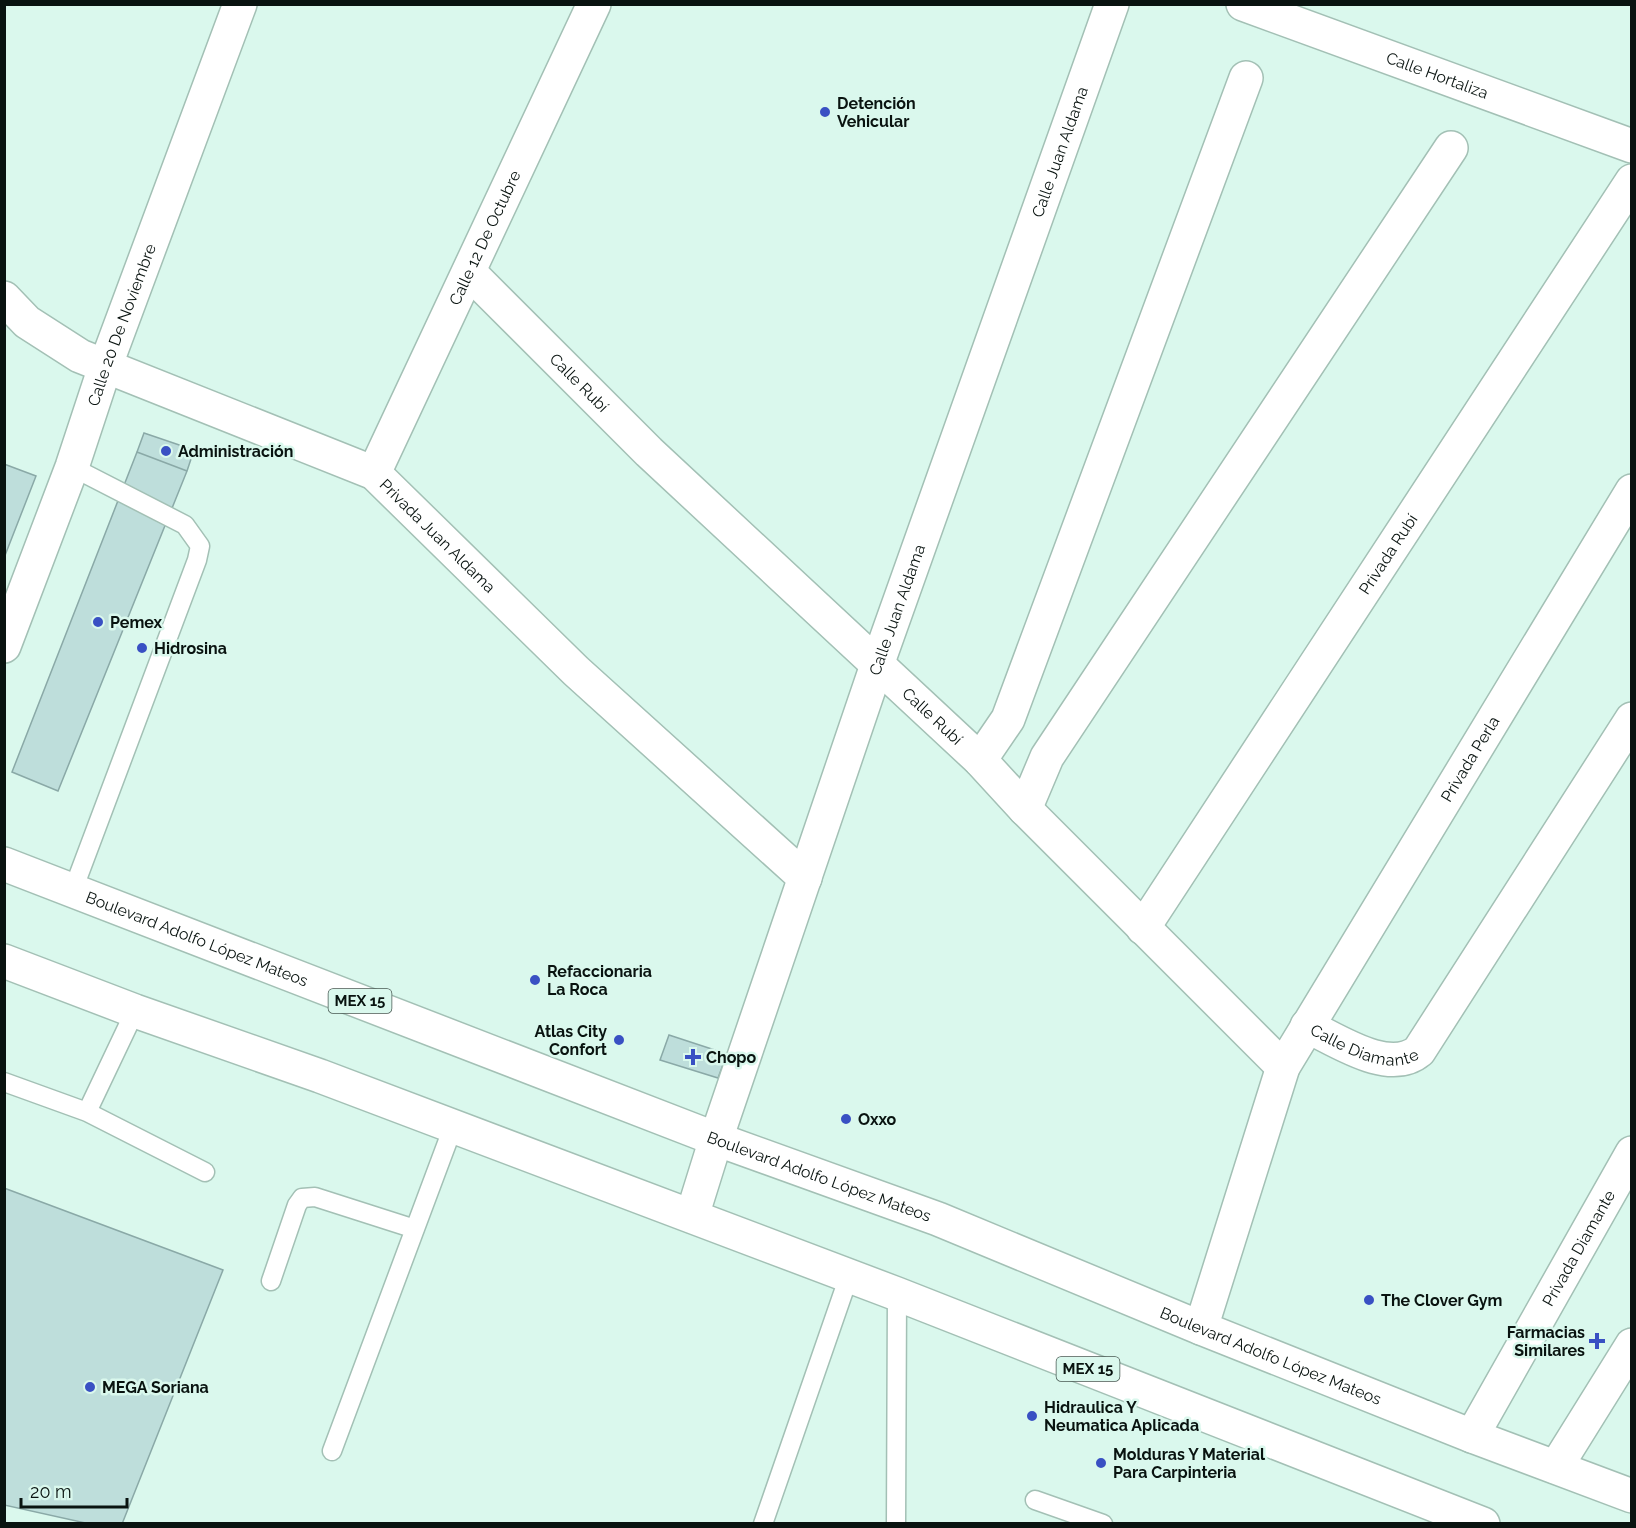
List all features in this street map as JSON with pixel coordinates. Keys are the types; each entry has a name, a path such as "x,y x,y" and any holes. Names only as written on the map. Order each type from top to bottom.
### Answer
{"street":[{"name":"Calle 20 De Noviembre","path":"4,646 72,467 105,367 240,4"},
{"name":"Calle 12 De Octubre","path":"374,473 594,4"},
{"name":"Calle Juan Aldama","path":"692,1216 877,665 1112,4"},
{"name":"Calle Hortaliza","path":"1243,4 1632,146"},
{"path":"980,760 1008,719 1246,78"},
{"path":"1025,809 1047,757 1451,148"},
{"name":"Privada Rubí","path":"1143,928 1632,180"},
{"name":"Calle Rubí","path":"469,272 649,452 980,760 1025,809 1283,1067"},
{"name":"Privada Juan Aldama","path":"4,298 27,322 80,356 374,473 576,672 805,878"},
{"name":"Privada Perla","path":"1307,1026 1632,491"},
{"name":"Calle Diamante","path":"1201,1328 1283,1067 1307,1026 1377,1058 1392,1061 1408,1059 1419,1051 1632,719"},
{"name":"Boulevard Adolfo López Mateos","path":"4,864 716,1139 939,1219 1201,1328 1472,1436 1632,1496"},
{"name":"MEX 15","path":"4,961 897,1294 1432,1514 1483,1524"},
{"name":"Privada Diamante","path":"1472,1436 1632,1153"},
{"path":"1556,1467 1632,1345"}],"lane":[{"path":"72,467 185,525 200,546 197,560 73,890"},
{"path":"87,1112 135,1011"},
{"path":"4,1082 87,1112 205,1172"},
{"path":"332,1451 453,1127"},
{"path":"271,1281 297,1205 302,1198 315,1197 415,1229"},
{"path":"763,1524 849,1276"},
{"path":"896,1524 897,1294"},
{"path":"1035,1500 1104,1524"}],"building":[{"name":"Administración","path":"144,433 194,450 187,471 137,452"},
{"name":"Pemex","path":"137,452 187,471 58,791 12,772"},
{"path":"4,464 36,476 4,558"},
{"name":"Chopo","path":"669,1035 727,1054 718,1078 660,1060"},
{"name":"MEGA Soriana","path":"4,1188 223,1270 122,1524 90,1524 4,1505"}],"place":[{"name":"Detención Vehicular","path":"825,112"},
{"name":"Administración","path":"166,451"},
{"name":"Pemex","path":"98,622"},
{"name":"Hidrosina","path":"142,648"},
{"name":"Refaccionaria La Roca","path":"535,980"},
{"name":"Atlas City Confort","path":"619,1040"},
{"name":"Chopo","path":"693,1057"},
{"name":"Oxxo","path":"846,1119"},
{"name":"The Clover Gym","path":"1369,1300"},
{"name":"Farmacias Similares","path":"1597,1341"},
{"name":"MEGA Soriana","path":"90,1387"},
{"name":"Hidraulica Y Neumatica Aplicada","path":"1032,1416"},
{"name":"Molduras Y Material Para Carpinteria","path":"1101,1463"}]}
